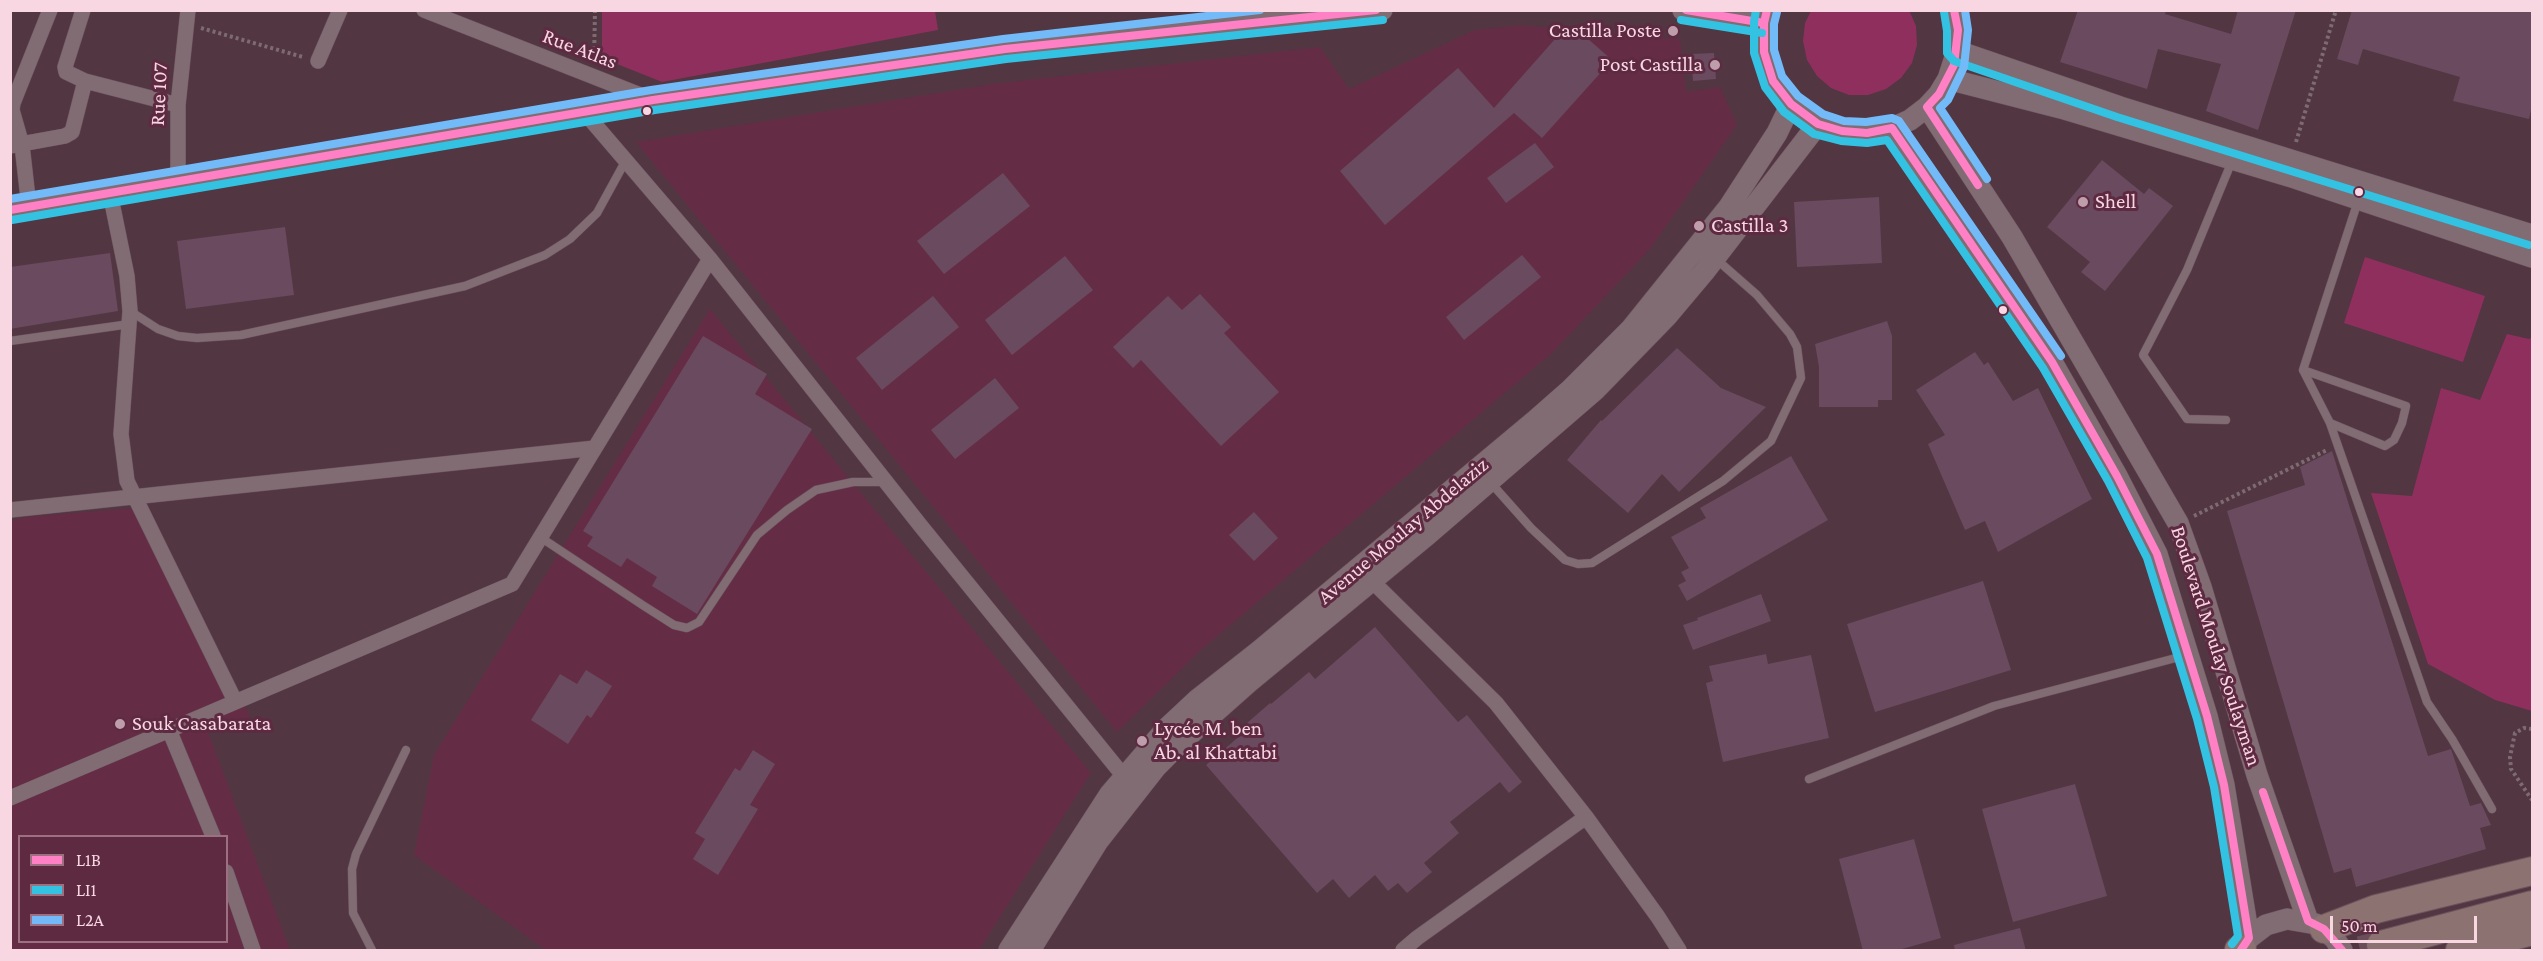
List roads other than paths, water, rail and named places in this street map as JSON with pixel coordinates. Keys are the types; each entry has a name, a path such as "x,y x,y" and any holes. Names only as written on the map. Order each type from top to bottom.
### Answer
{"highway":[{"path":"2316,925 2532,871"},
{"path":"2381,945 2532,905"},
{"path":"2460,951 2532,931"}],"main road":[{"path":"20,208 653,100 1005,49 1382,10"},
{"path":"1683,10 1765,17 1764,52 1773,81 1791,104 1818,124 1858,133 1892,128 1910,120 1927,107 1948,79 1957,51 1958,30 1954,10"},
{"path":"1957,51 2120,107 2532,236"},
{"path":"1948,79 2061,108 2232,159 2532,257"},
{"name":"Avenue Moulay Abdelaziz","path":"1484,474 1608,353 1657,299 1729,207 1777,133 1791,104"},
{"name":"Boulevard Moulay Soulayman","path":"1927,107 2018,247 2178,524 2201,587 2257,775 2316,925 2334,938 2342,951"},
{"name":"Avenue Moulay Abdelaziz","path":"1130,784 1166,729 1197,700 1391,553 1484,474 1595,390 1667,316 1715,258 1818,124"},
{"name":"Boulevard Moulay Soulayman","path":"1892,128 2052,362 2117,476 2157,554 2207,716 2224,785 2243,947"},
{"name":"Avenue Moulay Abdelaziz","path":"1030,951 1088,826 1130,784 1372,580 1391,553"},
{"name":"Avenue Moulay Abdelaziz","path":"1009,951 1060,886"},
{"path":"2243,947 2266,925 2287,919 2316,925"}],"street":[{"path":"20,208 13,103 50,10"},
{"path":"84,10 65,67 68,74 85,81 178,105"},
{"path":"318,61 340,10"},
{"name":"Rue Atlas","path":"424,10 653,100"},
{"name":"Rue 107","path":"178,181 178,105 187,17"},
{"path":"16,145 65,136 72,132 85,81"},
{"path":"585,113 710,259 1130,784"},
{"path":"110,193 128,276 130,317 121,434 127,481 235,701"},
{"path":"10,798 170,732 235,701 512,584 710,259"},
{"path":"10,510 595,448"},
{"path":"1372,580 1496,703 1586,817 1659,917 1679,951"},
{"path":"170,732 212,835"},
{"path":"1403,951 1417,938 1586,817"},
{"path":"228,878 253,951"}],"lane":[{"path":"10,341 130,317 178,336 197,338 241,335 465,286 545,255 570,239 597,213 626,159"},
{"path":"2226,420 2187,419 2143,355 2187,270 2232,159"},
{"path":"2358,199 2303,370 2339,445 2427,702 2452,739 2492,810"},
{"path":"1484,474 1531,528 1565,560 1578,564 1592,563 1723,481 1772,441 1801,378 1797,347 1790,334 1757,295 1715,258"},
{"path":"2303,370 2406,406 2402,423 2394,440 2385,446 2330,423"},
{"path":"540,537 664,619 687,628 699,622 757,535 788,510 816,490 853,482 887,482"},
{"path":"1809,779 1994,706 2188,654"},
{"path":"372,951 353,913 352,869 356,854 406,750"}],"tunnel":[{"path":"2360,950 2381,945"}],"place":[{"name":"Castilla Poste","path":"1673,31"},
{"name":"Post Castilla","path":"1715,65"},
{"name":"Shell","path":"2083,202"},
{"name":"Castilla 3","path":"1699,226"},
{"name":"Souk Casabarata","path":"120,724"},
{"name":"Lycée M. ben Ab. al Khattabi","path":"1142,741"}]}
